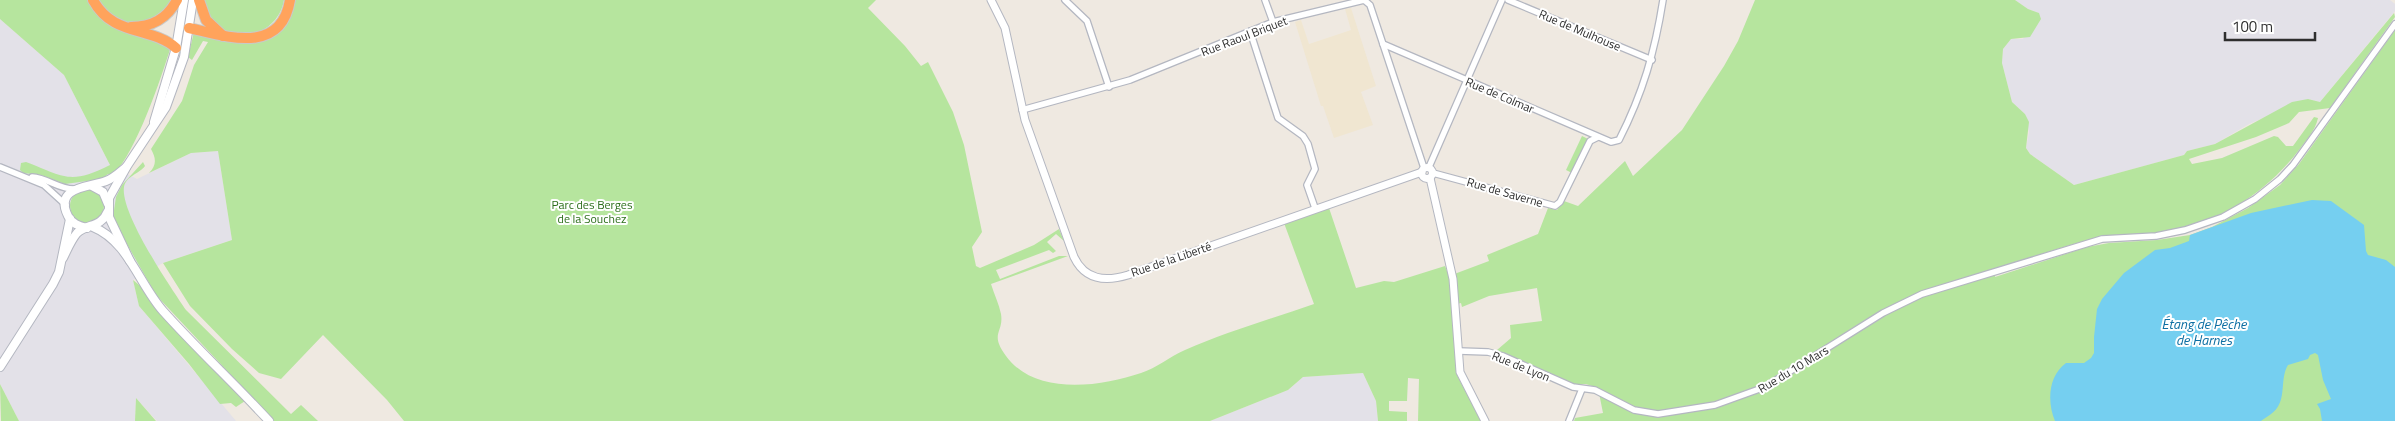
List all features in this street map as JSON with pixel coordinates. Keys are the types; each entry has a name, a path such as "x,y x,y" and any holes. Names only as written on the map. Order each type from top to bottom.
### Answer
{"highway":[{"path":"93,0 109,20 171,43 178,43"},
{"path":"128,27 141,27 161,19 176,0"},
{"path":"199,0 206,20 224,36"},
{"path":"189,28 246,39 268,33 284,18 290,0"}],"main road":[{"path":"152,128 178,43 184,0"},
{"path":"0,366 53,284 76,235 102,221 127,166 166,107 181,68 193,0"},
{"path":"181,68 178,43 189,28"},
{"path":"92,186 108,180 127,166"},
{"path":"61,264 70,219 66,205 70,193 86,185 103,192 130,261"},
{"path":"70,219 80,226 90,227 110,236 130,261 162,310 270,421"}],"street":[{"name":"Rue de la Liberté","path":"991,0 1010,42 1022,110 1074,257 1083,271 1098,278 1112,279 1128,275 1428,170"},
{"path":"1065,0 1087,20 1108,87"},
{"path":"1265,0 1273,22"},
{"name":"Rue Raoul Briquet","path":"1022,110 1130,80 1273,22 1364,0 1370,5 1428,170"},
{"path":"1485,421 1462,376 1453,279 1428,170 1502,0"},
{"name":"Rue de Mulhouse","path":"1508,0 1652,60"},
{"path":"1652,60 1663,0"},
{"name":"Rue du 10 Mars","path":"1582,389 1595,390 1621,405 1647,413 1666,413 1715,405 1766,387 1883,313 1922,294 2102,239 2172,234 2223,216 2242,206 2280,179 2395,24"},
{"path":"1250,31 1278,118 1303,136 1308,144 1314,169 1307,184 1315,208"},
{"name":"Rue de Colmar","path":"1383,44 1611,142 1619,140 1652,60"},
{"name":"Rue de Saverne","path":"1428,170 1555,206 1560,202 1590,141 1598,137"},
{"path":"0,167 27,177 48,188 66,205"},
{"path":"27,177 40,178 68,189 75,189"},
{"name":"Rue de Lyon","path":"1459,351 1477,351 1503,356 1573,387 1582,389"},
{"path":"1569,421 1582,389"}],"shaded area":[{"path":"2015,0 2390,0 2395,4 2395,11 2320,102 2308,99 2249,124 2215,144 2187,151 2184,155 2074,185 2030,154 2026,148 2029,132 2025,114 2012,102 2002,63 2003,49 2011,39 2023,39 2039,13 2028,9"},
{"path":"1351,8 1376,86 1361,92 1373,125 1334,138 1323,106 1321,106 1295,22 1301,20 1309,44 1351,30 1345,9"},
{"path":"0,19 64,75 110,165 137,179 191,153 218,151 232,240 163,263 133,280 139,306 236,421 157,421 136,398 135,421 19,421 0,384"},
{"path":"1363,373 1376,401 1378,421 1210,421 1288,390 1303,377"}],"green space":[{"path":"0,0 89,0 97,12 171,46 139,133 122,164 113,175 108,174 102,179 65,184 41,175 23,173 20,170 21,163 26,162 59,175 76,177 110,165 64,75 0,19"},
{"path":"97,0 172,0 160,12 146,21 130,24 113,18"},
{"path":"202,0 284,0 274,22 265,29 244,35 222,29 212,21 207,14"},
{"name":"Parc des Berges de la Souchez","path":"293,0 876,0 868,8 905,46 921,66 928,62 953,112 964,145 982,232 972,247 976,266 980,268 1034,245 1059,229 1064,241 1056,234 1047,242 1056,251 1053,253 1049,250 996,270 1000,279 1059,256 1068,256 991,284 1001,314 998,342 1006,356 1018,369 1034,378 1051,383 1069,385 1107,382 1141,373 1201,343 1314,304 1284,223 1329,208 1356,288 1384,281 1394,282 1445,266 1449,276 1489,261 1487,255 1538,234 1548,208 1557,210 1564,201 1578,206 1625,161 1633,176 1682,130 1724,66 1738,41 1755,0 2015,0 2028,9 2039,13 2041,19 2030,37 2011,39 2003,49 2002,63 2012,102 2025,114 2029,122 2026,148 2030,154 2074,185 2184,155 2187,151 2215,144 2292,102 2308,99 2320,102 2394,13 2395,17 2330,108 2299,112 2289,123 2256,137 2189,159 2192,164 2222,158 2274,136 2278,137 2286,146 2293,146 2314,117 2318,118 2310,135 2287,164 2260,190 2245,200 2213,218 2195,225 2158,233 2108,236 2085,241 1996,270 1995,277 2087,247 2190,235 2212,227 2248,208 2280,185 2299,164 2395,30 2395,421 1574,421 1575,418 1603,413 1598,388 1586,384 1573,384 1497,350 1511,338 1510,325 1542,321 1537,288 1489,296 1462,307 1461,303 1453,305 1457,375 1481,421 1418,421 1419,379 1408,378 1407,401 1389,401 1389,411 1407,412 1407,421 1378,421 1376,401 1363,373 1303,377 1288,390 1210,421 404,421 387,400 323,335 281,379 259,373 232,349 190,306 163,263 232,240 218,151 191,153 149,173 155,161 151,149 182,101 194,65 208,42 203,41 192,60 188,57 194,32 265,37"},
{"path":"1582,136 1588,139 1572,173 1566,170"},
{"path":"143,162 145,166 125,183 125,199 138,232 186,310 291,414 301,405 318,421 274,421 156,295 113,217 116,197 122,185"},
{"path":"87,189 99,194 104,206 99,218 87,223 75,218 70,206 75,194"},
{"path":"133,280 144,289 160,312 245,401 236,407 231,403 220,404 189,364 139,306"},
{"path":"0,384 19,421 1,421"},
{"path":"136,398 156,421 135,421"}],"water":[{"name":"Étang de Pêche de Harnes","path":"2312,200 2331,201 2364,225 2368,255 2386,260 2395,267 2395,421 2322,421 2317,404 2331,399 2323,380 2318,355 2315,353 2310,355 2308,359 2288,365 2284,376 2280,403 2274,412 2261,421 2055,421 2050,398 2052,382 2060,368 2066,363 2084,363 2091,358 2094,353 2097,309 2102,299 2124,273 2155,250 2170,248 2189,241 2190,235 2251,213"}]}
